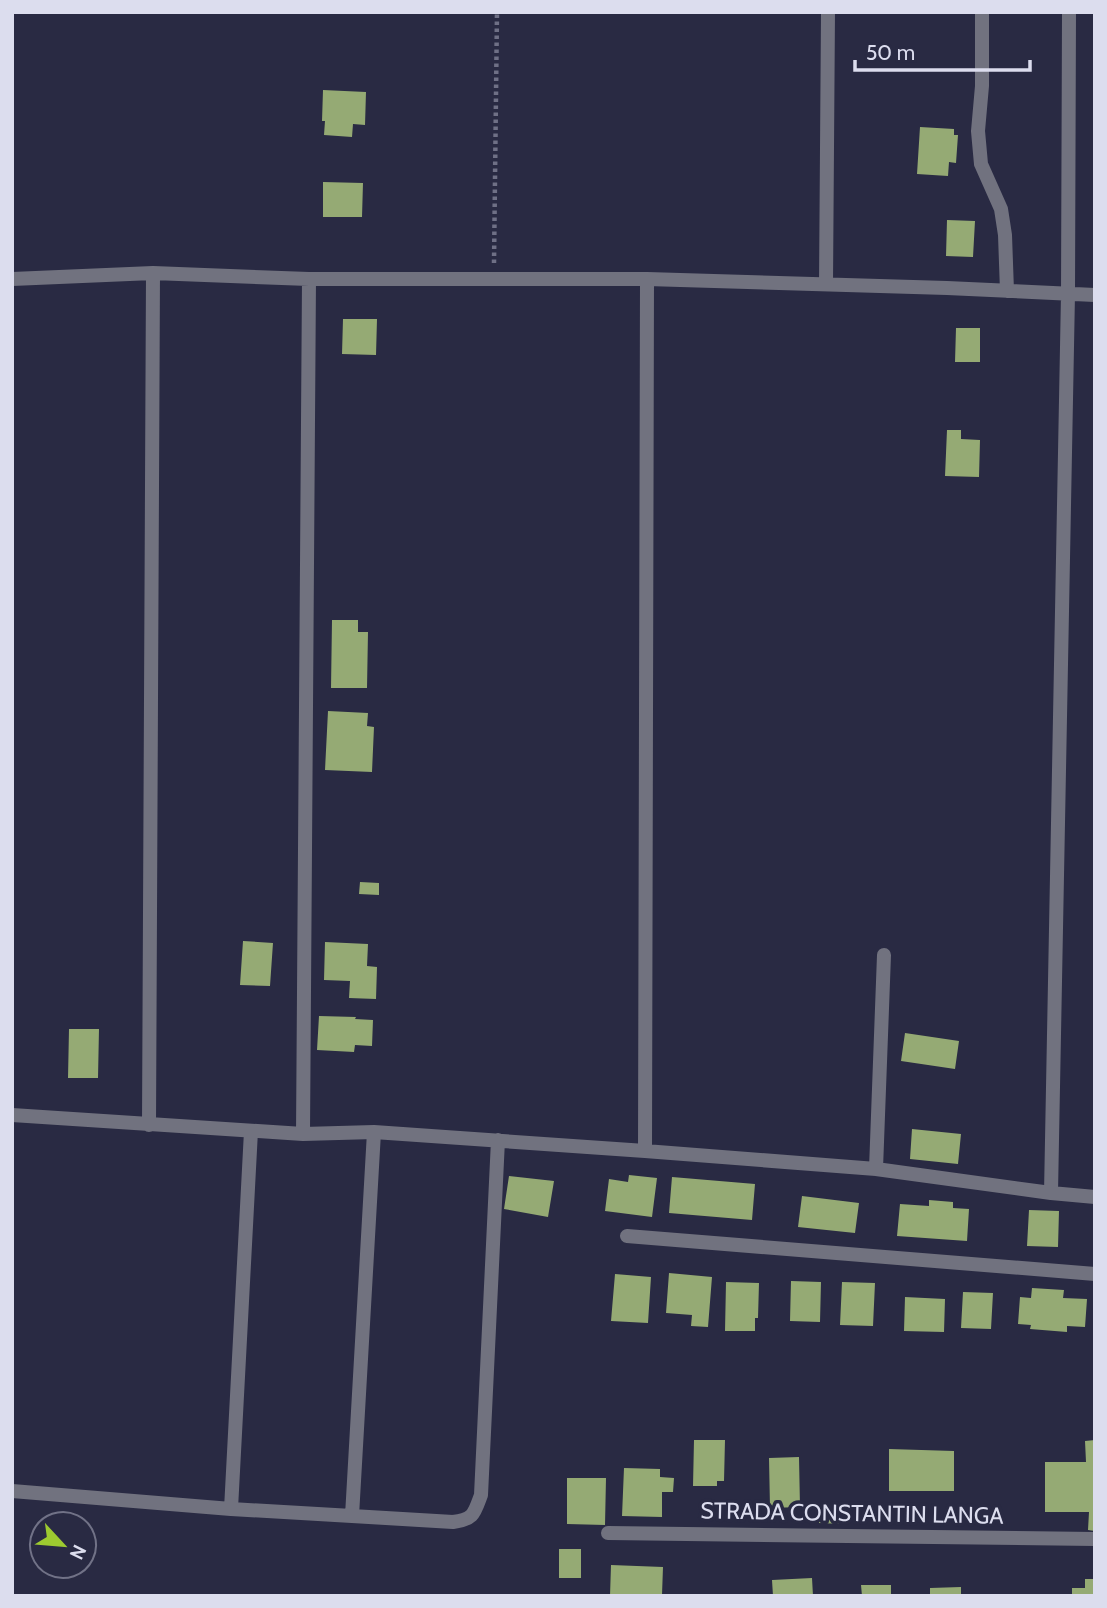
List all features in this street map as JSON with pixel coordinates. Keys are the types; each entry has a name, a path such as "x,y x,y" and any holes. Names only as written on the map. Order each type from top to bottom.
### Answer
{"street":[{"path":"826,284 828,12"},
{"path":"982,12 982,86 978,131 981,164 1000,209 1005,235 1007,290"},
{"path":"1051,1193 1068,294 1069,12"},
{"path":"12,279 153,274 309,279 647,279 1095,295"},
{"path":"149,1125 153,274"},
{"path":"303,1134 309,279"},
{"path":"645,1151 647,279"},
{"path":"876,1169 884,955"},
{"path":"12,1115 303,1134 374,1132 645,1151 876,1169 1095,1197"},
{"path":"231,1509 251,1131"},
{"path":"352,1516 374,1132"},
{"path":"12,1491 231,1509 453,1522 468,1520 481,1495 498,1140"},
{"path":"627,1236 1095,1274"},
{"name":"STRADA CONSTANTIN LANGA","path":"608,1533 1095,1539"}],"path":[{"path":"494,279 497,12"}],"building":[{"path":"323,90 366,92 365,125 353,124 352,137 324,135"},
{"path":"920,127 954,129 954,135 958,135 956,163 949,162 948,176 917,174"},
{"path":"323,182 363,183 362,217 323,217"},
{"path":"947,220 975,221 973,257 946,256"},
{"path":"343,319 377,319 376,355 342,354"},
{"path":"956,328 980,328 980,362 955,362"},
{"path":"947,430 961,430 961,439 980,440 979,477 945,476"},
{"path":"332,620 358,620 358,632 368,632 367,688 331,688"},
{"path":"328,711 368,713 367,726 374,727 372,772 325,770"},
{"path":"360,882 379,883 379,895 359,894"},
{"path":"243,941 273,943 270,986 240,985"},
{"path":"325,942 368,944 367,966 377,967 376,999 349,998 350,981 324,980"},
{"path":"319,1016 373,1020 372,1046 355,1045 354,1052 317,1050"},
{"path":"69,1029 99,1029 98,1078 68,1078"},
{"path":"905,1033 959,1041 955,1069 901,1061"},
{"path":"912,1129 961,1134 958,1164 910,1159"},
{"path":"629,1175 657,1178 652,1217 605,1211 609,1179 628,1182"},
{"path":"509,1176 554,1181 548,1217 504,1209"},
{"path":"672,1177 755,1184 752,1220 669,1213"},
{"path":"802,1196 859,1203 855,1233 798,1227"},
{"path":"929,1200 953,1202 953,1208 969,1209 967,1241 897,1236 900,1204 929,1206"},
{"path":"1029,1210 1059,1211 1058,1247 1027,1246"},
{"path":"669,1273 712,1277 708,1327 691,1326 692,1315 666,1313"},
{"path":"615,1274 651,1277 648,1323 611,1321"},
{"path":"791,1281 821,1282 820,1322 790,1321"},
{"path":"726,1282 759,1283 755,1331 725,1331"},
{"path":"842,1282 875,1283 873,1326 840,1325"},
{"path":"1032,1288 1064,1290 1063,1298 1087,1299 1085,1327 1067,1326 1067,1332 1030,1329 1031,1325 1018,1324 1020,1297 1031,1298"},
{"path":"963,1292 993,1293 991,1329 961,1328"},
{"path":"905,1297 945,1299 944,1332 904,1331"},
{"path":"694,1440 725,1440 724,1481 717,1481 717,1486 693,1486"},
{"path":"1095,1440 1095,1531 1088,1530 1089,1512 1045,1512 1045,1462 1086,1462 1085,1441"},
{"path":"889,1449 954,1451 954,1491 889,1491"},
{"path":"799,1457 800,1507 770,1508 769,1458"},
{"path":"624,1468 660,1469 660,1477 674,1478 673,1492 662,1492 662,1517 622,1516"},
{"path":"567,1478 606,1478 605,1525 567,1524"},
{"path":"819,1508 844,1510 843,1524 819,1523"},
{"path":"559,1549 581,1549 581,1578 559,1578"},
{"path":"611,1565 663,1567 662,1595 610,1596"},
{"path":"812,1578 813,1596 773,1596 772,1580"},
{"path":"1085,1579 1095,1579 1095,1596 1072,1596 1072,1588 1085,1588"},
{"path":"861,1585 891,1585 891,1596 862,1596"},
{"path":"961,1587 961,1596 930,1596 930,1588"}]}
